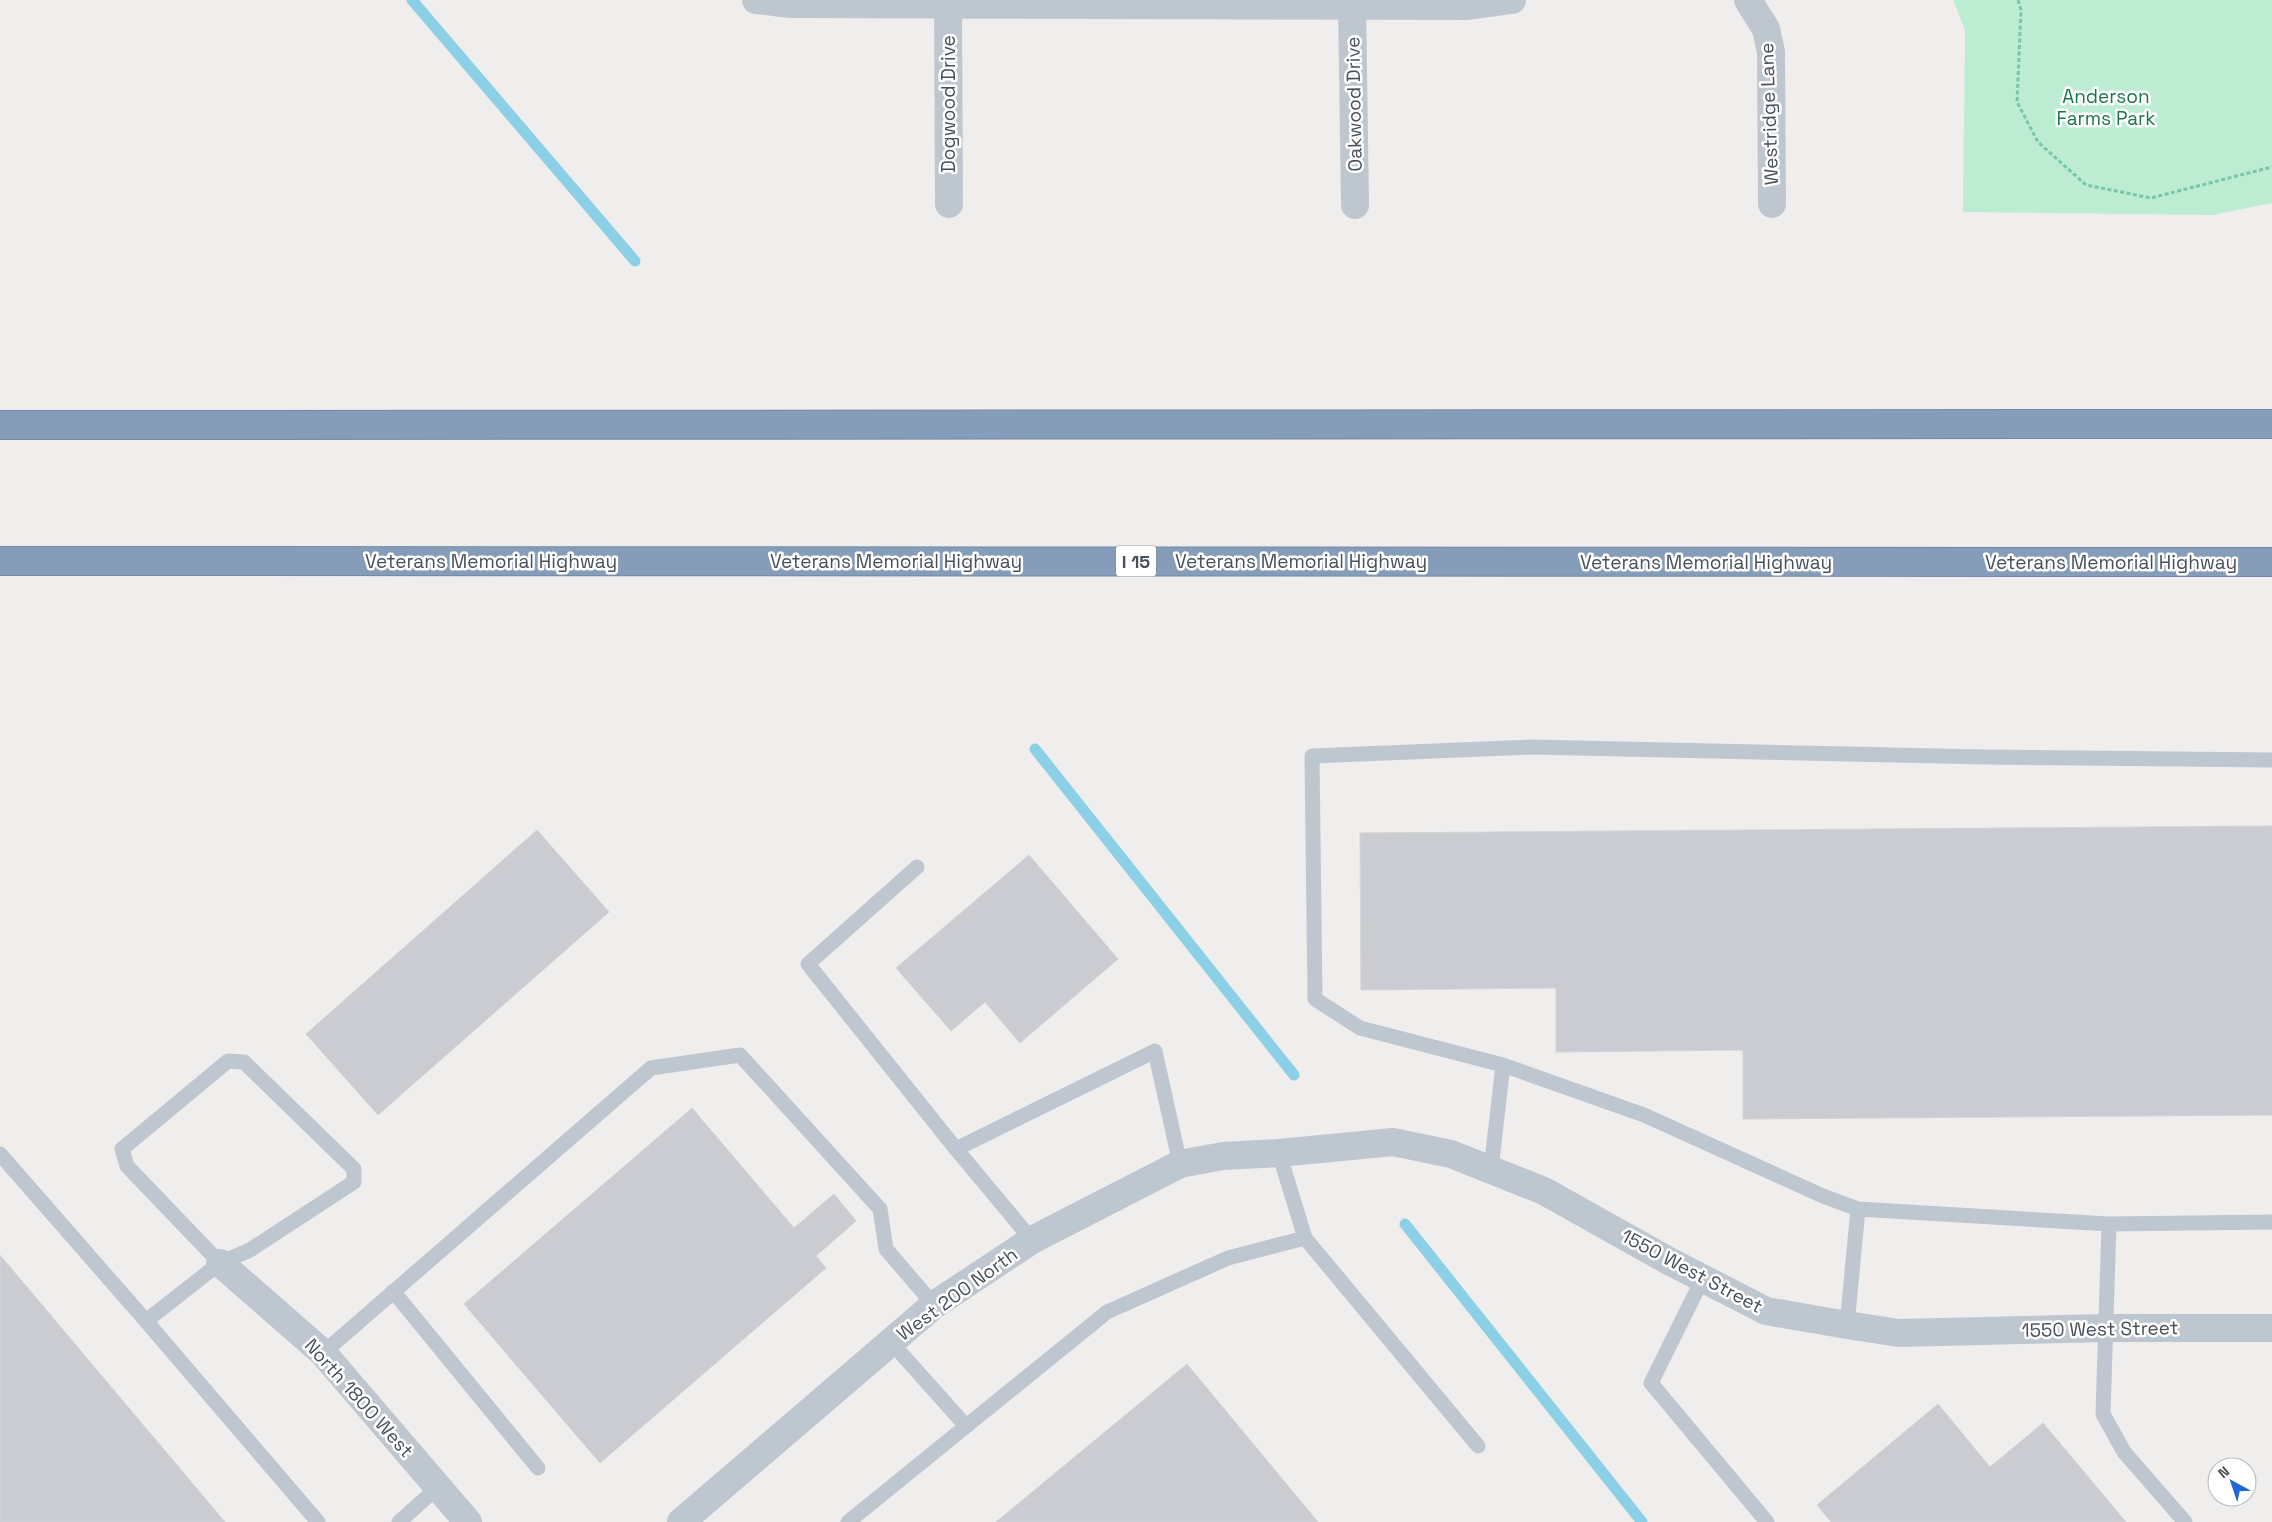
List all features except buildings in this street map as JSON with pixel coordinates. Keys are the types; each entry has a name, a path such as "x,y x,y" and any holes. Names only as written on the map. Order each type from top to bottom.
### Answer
{"highway":[{"path":"0,425 2272,424"},
{"name":"Veterans Memorial Highway","path":"0,561 2272,562"}],"street":[{"path":"756,0 791,4 1352,4 1468,6 1512,0"},
{"name":"Westridge Lane","path":"1748,0 1766,29 1771,52 1772,204"},
{"name":"Oakwood Drive","path":"1352,4 1355,205"},
{"name":"Dogwood Drive","path":"948,5 949,204"},
{"name":"1550 West Street","path":"1278,1153 1393,1142 1451,1154 1544,1191 1766,1311 1899,1333 2106,1328 2272,1328"},
{"name":"West 200 North","path":"681,1522 934,1305 1032,1240 1180,1164 1224,1156 1278,1153"},
{"name":"North 1800 West","path":"220,1263 323,1353 468,1522"}],"lane":[{"path":"2272,760 1985,757 1532,747 1312,756 1316,999 1360,1028 1503,1065 1644,1115 1823,1196 1858,1208 2109,1224 2272,1222"},
{"path":"918,867 808,964 956,1149 1032,1240"},
{"path":"956,1149 1155,1051 1180,1164"},
{"path":"323,1353 651,1068 740,1055 880,1209 886,1249 934,1305"},
{"path":"146,1321 220,1263 250,1250 354,1182 354,1169 244,1062 228,1061 122,1149 127,1166 220,1263"},
{"path":"1491,1169 1503,1065"},
{"path":"1278,1153 1305,1238 1478,1446"},
{"path":"0,1154 318,1522"},
{"path":"1847,1325 1858,1208"},
{"path":"2109,1224 2103,1414 2124,1452 2185,1522"},
{"path":"848,1522 1106,1312 1228,1258 1305,1238"},
{"path":"1703,1278 1651,1383 1767,1522"},
{"path":"393,1292 538,1468"},
{"path":"890,1342 966,1426"},
{"path":"399,1522 438,1487"}],"path":[{"path":"2018,0 2020,10 2017,102 2038,142 2086,185 2151,198 2272,167"}],"green space":[{"name":"Anderson Farms Park","path":"1953,0 2272,0 2272,203 2213,215 1963,212 1965,30"}],"waterway":[{"path":"412,0 635,261"},
{"path":"1035,749 1294,1075"},
{"path":"1405,1224 1642,1522"}]}
